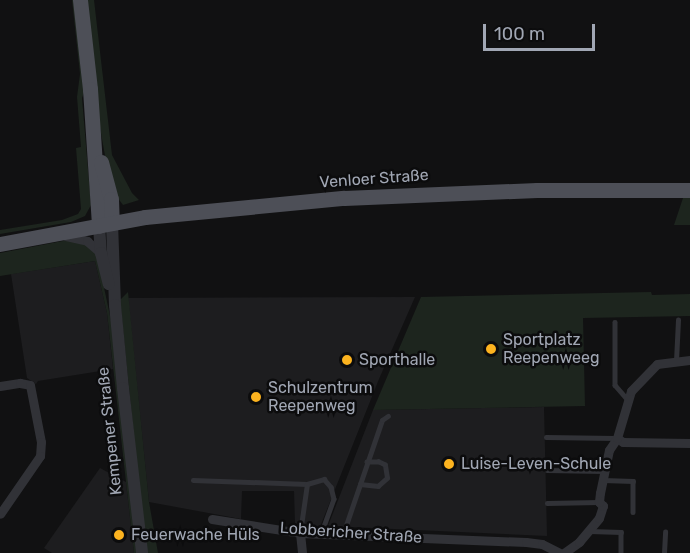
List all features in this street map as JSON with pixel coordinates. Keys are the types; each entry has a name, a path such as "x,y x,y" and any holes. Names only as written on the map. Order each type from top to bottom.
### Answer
{"main road":[{"name":"Kempener Straße","path":"80,0 93,135 106,225"},
{"name":"Kempener Straße","path":"93,135 111,199 106,225"},
{"name":"Venloer Straße","path":"0,244 145,217 422,194 537,190 690,190"},
{"path":"111,199 124,209 139,212 145,217"}],"street":[{"name":"Kempener Straße","path":"106,225 100,253 115,305"},
{"name":"Kempener Straße","path":"106,225 142,553"},
{"name":"Venloer Straße","path":"62,233 68,238 87,240 100,253"},
{"path":"562,553 590,531 602,512 603,506 599,502 609,450 617,438 627,399 645,373 657,364 690,360"},
{"path":"0,386 20,383 30,385 41,442 40,456 0,514"},
{"path":"617,438 623,442 690,443"},
{"name":"Lobbericher Straße","path":"212,519 300,533 526,542 542,544 562,553"},
{"path":"300,533 302,553"}],"lane":[{"path":"676,361 678,320"},
{"path":"615,322 615,385 627,399"},
{"path":"343,534 383,417 388,416"},
{"path":"546,437 604,436 617,438"},
{"path":"360,484 378,486 387,478 385,465 379,462 367,462"},
{"path":"547,470 633,481 633,512"},
{"path":"193,480 307,484 324,479 331,487 334,499 321,534"},
{"path":"300,533 307,484"},
{"path":"547,503 599,502"},
{"path":"590,531 621,532 621,553"},
{"path":"664,553 665,532"}],"shaded area":[{"path":"72,0 76,0 86,88 82,98 91,205 85,216 71,222 0,234 0,230 62,220 78,214 81,209 76,148 81,147 77,97 80,74"},
{"path":"83,0 94,0 112,155 132,193 139,200 123,205 111,189 97,111"},
{"path":"683,198 690,198 690,225 674,225"},
{"path":"77,240 94,250 98,259 113,330 139,553 134,553 107,313 95,261 0,276 0,253"},
{"path":"95,261 107,313 113,369 38,381 36,384 27,378 11,274"},
{"path":"128,292 149,502 158,553 146,553 120,300"},
{"name":"Sportplatz Reepenweeg","path":"651,292 652,295 690,294 690,316 583,318 585,406 373,410 421,297"},
{"name":"Schulzentrum Reepenweg","path":"415,297 379,379 320,527 295,524 294,491 242,491 241,519 149,502 128,298"},
{"name":"Luise-Leven-Schule","path":"544,407 547,536 328,526 373,410"},
{"path":"100,468 126,482 134,553 52,553 44,548"}],"place":[{"name":"Sportplatz Reepenweeg","path":"491,349"},
{"name":"Sporthalle","path":"347,360"},
{"name":"Schulzentrum Reepenweg","path":"256,397"},
{"name":"Luise-Leven-Schule","path":"449,464"},
{"name":"Feuerwache Hüls","path":"119,535"}]}
